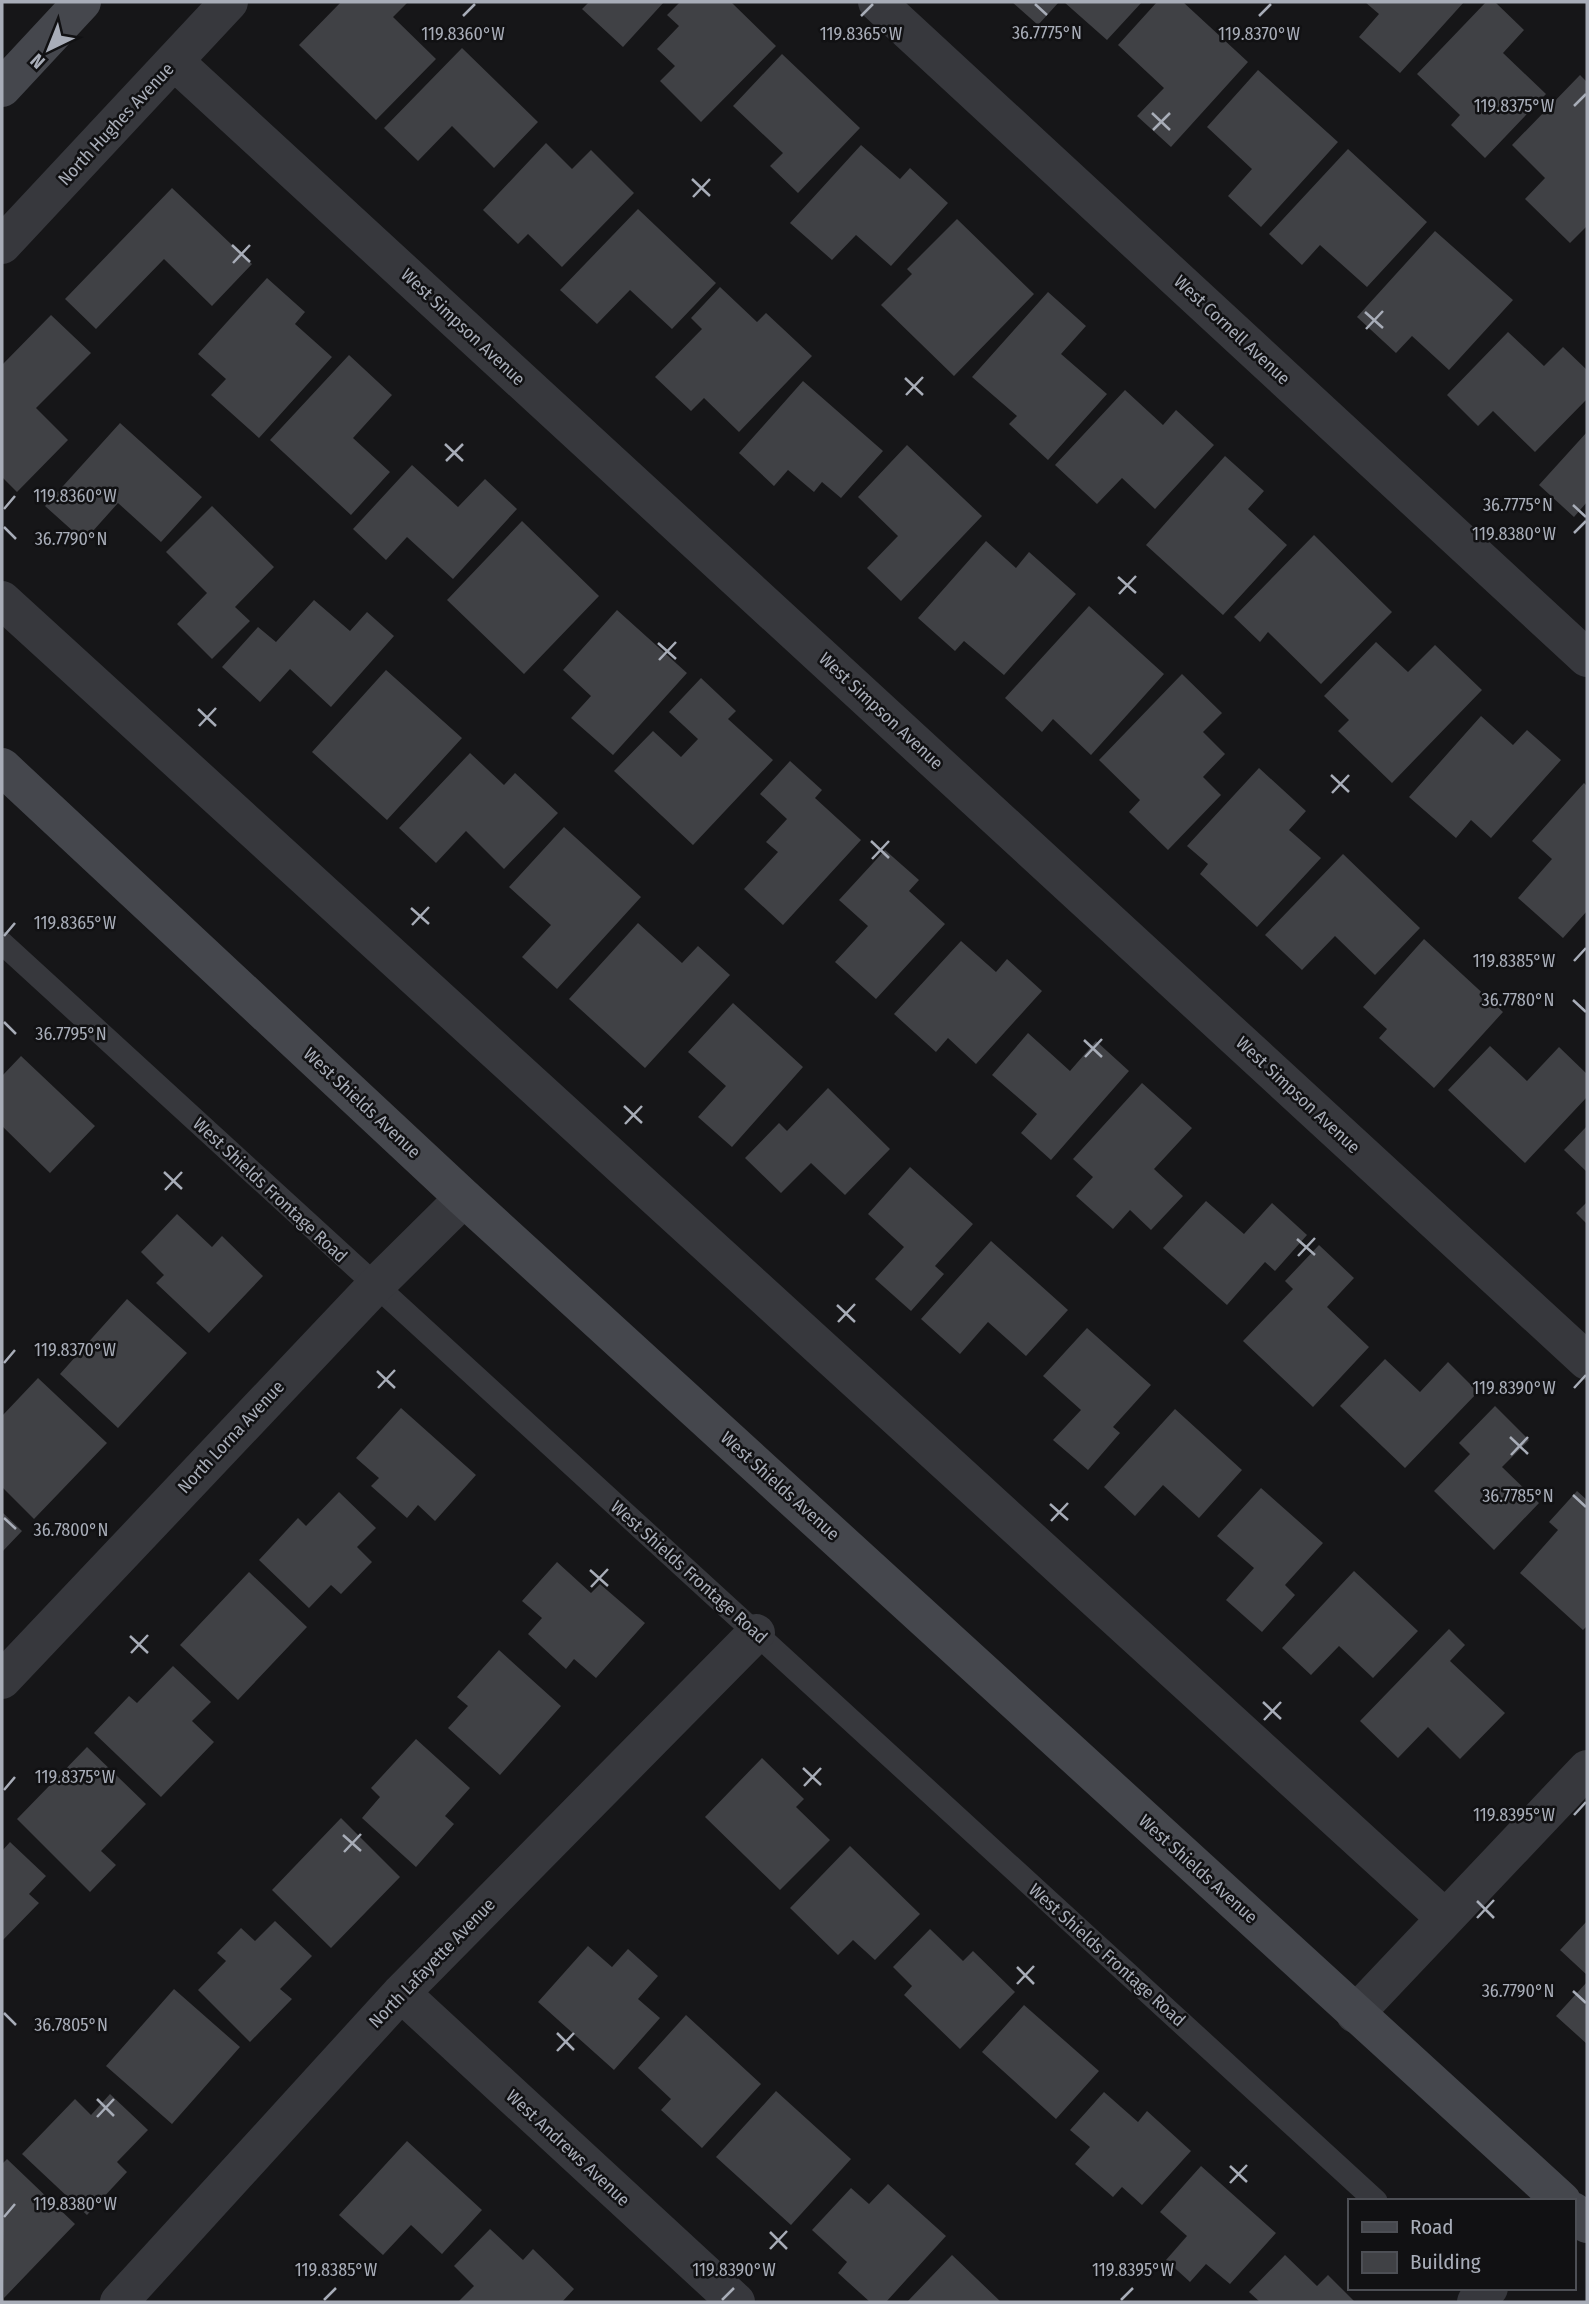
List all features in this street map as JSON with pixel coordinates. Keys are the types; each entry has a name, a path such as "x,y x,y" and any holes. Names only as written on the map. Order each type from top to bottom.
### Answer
{"main road":[{"path":"2,88 82,2"},
{"name":"West Shields Avenue","path":"2,767 464,1198 1560,2199"}],"street":[{"name":"North Hughes Avenue","path":"2,245 229,2"},
{"name":"West Cornell Avenue","path":"877,2 1587,658"},
{"name":"West Simpson Avenue","path":"174,61 1587,1361"},
{"path":"2,600 1445,1918"},
{"name":"North Lorna Avenue","path":"2,1680 374,1286 464,1198"},
{"name":"North Lafayette Avenue","path":"119,2302 401,1993 756,1633"},
{"path":"1355,2014 1587,1769"},
{"name":"West Andrews Avenue","path":"401,1993 736,2302"}],"lane":[{"name":"West Shields Frontage Road","path":"2,943 1374,2199"}],"building":[{"path":"341,2 408,2 393,17 436,59 376,120 299,45"},
{"path":"589,2 664,2 623,47 582,9"},
{"path":"680,2 731,2 776,46 701,122 660,81 675,66 657,49 679,26 667,15"},
{"path":"1012,2 1059,2 1038,25"},
{"path":"1064,2 1142,2 1107,40"},
{"path":"1157,2 1183,2 1248,62 1171,147 1137,116 1164,88 1118,45"},
{"path":"1365,2 1464,2 1400,73 1359,37 1379,14"},
{"path":"1486,2 1495,2 1524,30 1503,53 1546,94 1485,158 1451,125 1460,115 1417,74"},
{"path":"462,48 538,122 494,168 452,126 418,161 384,128"},
{"path":"782,54 860,128 798,193 770,166 783,153 733,106"},
{"path":"1258,70 1338,142 1261,227 1228,196 1252,169 1207,127"},
{"path":"1580,75 1587,82 1587,226 1570,243 1525,199 1545,178 1512,145"},
{"path":"546,143 572,169 591,150 634,193 562,267 528,234 518,244 483,210"},
{"path":"861,145 900,179 910,168 948,203 891,266 856,235 832,260 790,223"},
{"path":"1348,149 1427,222 1367,287 1320,245 1302,265 1269,234"},
{"path":"172,188 252,264 212,306 164,259 96,329 65,299"},
{"path":"638,209 716,283 672,329 630,290 597,324 560,290"},
{"path":"957,219 1034,294 954,376 881,305 912,274 907,269"},
{"path":"1435,231 1513,300 1449,370 1412,336 1396,353 1357,317"},
{"path":"267,278 305,312 295,324 332,357 259,438 211,395 226,379 198,354"},
{"path":"720,287 757,322 766,313 812,356 739,432 704,398 691,411 655,377 702,329 691,318"},
{"path":"1048,292 1086,326 1061,354 1107,394 1048,460 1009,424 1017,416 972,377"},
{"path":"51,315 91,353 36,408 68,440 17,492 2,477 2,365"},
{"path":"1508,332 1544,366 1563,347 1587,370 1587,399 1535,452 1493,411 1478,426 1447,395"},
{"path":"349,355 392,395 353,438 390,472 351,515 270,440"},
{"path":"803,381 883,451 841,498 822,482 814,492 788,470 774,486 739,453"},
{"path":"1125,390 1163,425 1176,410 1214,445 1155,509 1122,478 1097,504 1055,465"},
{"path":"120,423 202,497 161,542 118,503 84,541 45,506"},
{"path":"1587,432 1587,502 1574,517 1539,485"},
{"path":"907,445 982,516 901,601 867,568 898,536 858,497"},
{"path":"1225,456 1264,491 1248,509 1287,545 1223,615 1146,545"},
{"path":"412,465 458,507 485,479 517,509 453,579 407,537 386,560 353,529"},
{"path":"212,506 274,567 235,607 250,621 212,659 177,624 207,593 166,552"},
{"path":"522,521 599,596 524,674 447,600"},
{"path":"1314,535 1392,612 1321,684 1268,632 1260,642 1234,617"},
{"path":"986,541 1016,568 1029,552 1076,594 1004,675 964,641 955,651 918,618"},
{"path":"314,600 350,631 367,612 394,636 331,707 290,669 260,702 222,667 258,627 276,642"},
{"path":"1089,606 1164,674 1091,755 1053,719 1042,732 1005,698"},
{"path":"617,610 687,673 613,755 571,718 591,696 563,670"},
{"path":"1376,642 1408,672 1435,645 1482,690 1392,783 1338,731 1349,720 1324,696"},
{"path":"386,670 462,738 387,820 312,752"},
{"path":"1182,674 1222,713 1203,732 1225,754 1203,777 1221,795 1168,850 1129,812 1140,800 1099,760"},
{"path":"701,678 736,711 728,719 773,760 693,845 614,771 653,731 681,757 698,739 669,712"},
{"path":"1481,716 1513,745 1527,730 1561,760 1491,838 1471,820 1456,838 1409,797"},
{"path":"470,753 504,785 515,773 558,813 504,869 466,831 436,863 399,828"},
{"path":"790,761 822,790 815,798 861,840 783,925 744,889 778,852 766,842 787,819 760,794"},
{"path":"1259,768 1306,811 1289,830 1321,858 1257,927 1200,874 1208,864 1187,846"},
{"path":"1584,783 1587,786 1587,911 1563,938 1518,898 1552,859 1532,841"},
{"path":"564,827 641,897 557,989 522,957 551,925 509,887"},
{"path":"885,850 919,880 909,891 945,924 876,999 835,962 868,926 839,900"},
{"path":"1343,854 1420,928 1375,975 1335,936 1302,970 1265,935"},
{"path":"638,923 682,963 698,946 730,975 645,1068 569,999"},
{"path":"1424,939 1503,1012 1434,1088 1379,1038 1387,1029 1363,1007"},
{"path":"961,941 996,972 1007,959 1042,991 976,1064 948,1038 936,1052 894,1014"},
{"path":"733,1003 803,1067 732,1147 698,1117 726,1086 688,1052"},
{"path":"1028,1033 1070,1071 1096,1041 1129,1071 1051,1160 1021,1133 1037,1114 992,1075"},
{"path":"1490,1046 1527,1081 1559,1047 1587,1074 1587,1097 1525,1163 1448,1090"},
{"path":"21,1056 95,1126 50,1173 2,1126 2,1076"},
{"path":"1142,1083 1192,1128 1154,1169 1183,1196 1151,1230 1130,1210 1113,1229 1076,1196 1093,1177 1073,1159"},
{"path":"828,1088 890,1149 845,1195 811,1163 781,1193 745,1158 779,1123 787,1131"},
{"path":"1587,1126 1587,1172 1564,1150"},
{"path":"910,1167 973,1224 935,1266 944,1274 911,1311 875,1279 904,1247 868,1214"},
{"path":"1206,1201 1244,1234 1272,1203 1307,1235 1275,1271 1265,1262 1227,1305 1163,1248"},
{"path":"1587,1202 1587,1224 1576,1213"},
{"path":"177,1214 212,1247 222,1236 263,1276 209,1333 156,1283 164,1275 141,1252"},
{"path":"991,1241 1068,1310 1026,1356 988,1322 960,1354 921,1319"},
{"path":"1319,1245 1354,1278 1327,1307 1369,1347 1313,1407 1243,1341 1293,1289 1285,1281"},
{"path":"127,1299 187,1353 118,1428 60,1374"},
{"path":"1087,1328 1151,1385 1113,1427 1120,1433 1088,1470 1053,1440 1081,1410 1043,1376"},
{"path":"1385,1359 1420,1392 1448,1362 1478,1392 1405,1468 1340,1406"},
{"path":"38,1378 107,1443 34,1519 2,1487 2,1416"},
{"path":"1495,1406 1529,1440 1502,1467 1539,1503 1494,1550 1434,1491 1470,1454 1459,1443"},
{"path":"401,1408 476,1475 435,1521 418,1505 407,1518 371,1486 379,1478 356,1458"},
{"path":"1175,1409 1242,1470 1199,1518 1163,1485 1135,1516 1104,1487"},
{"path":"1261,1488 1323,1543 1285,1585 1295,1595 1262,1632 1226,1600 1254,1568 1217,1536"},
{"path":"1577,1491 1587,1500 1587,1626 1583,1630 1520,1573 1558,1530 1549,1522"},
{"path":"339,1492 376,1528 357,1547 372,1562 341,1594 331,1585 309,1608 259,1560 298,1518 306,1526"},
{"path":"2,1512 22,1531 2,1552"},
{"path":"557,1562 591,1593 600,1584 645,1623 596,1678 574,1659 566,1669 528,1634 542,1618 522,1601"},
{"path":"1354,1571 1418,1631 1373,1678 1339,1646 1311,1675 1282,1648"},
{"path":"249,1572 307,1627 238,1700 180,1645"},
{"path":"1449,1629 1465,1645 1450,1661 1505,1713 1460,1759 1428,1727 1398,1758 1360,1721"},
{"path":"499,1650 561,1706 500,1775 448,1728 468,1706 457,1697"},
{"path":"173,1666 211,1702 192,1721 214,1742 161,1797 94,1733 129,1696 137,1703"},
{"path":"416,1739 470,1788 445,1816 454,1824 416,1867 362,1818 380,1797 371,1788"},
{"path":"87,1747 146,1804 101,1851 116,1865 90,1892 17,1819"},
{"path":"762,1758 804,1799 796,1807 830,1840 780,1890 705,1817"},
{"path":"341,1818 400,1877 331,1948 272,1890"},
{"path":"10,1842 46,1876 29,1894 39,1903 2,1941 2,1851"},
{"path":"850,1846 920,1914 875,1960 853,1940 838,1955 790,1908"},
{"path":"275,1921 312,1956 280,1989 292,1999 250,2042 198,1990 226,1961 217,1953 241,1928 255,1941"},
{"path":"1587,1921 1587,1975 1560,1950"},
{"path":"930,1929 963,1961 973,1951 1015,1992 960,2049 904,1995 912,1986 893,1967"},
{"path":"588,1946 612,1967 628,1949 658,1976 638,1999 660,2018 614,2070 538,2002"},
{"path":"1587,1982 1587,2044 1556,2016"},
{"path":"174,1989 240,2047 172,2124 106,2066"},
{"path":"1024,2005 1099,2071 1056,2119 982,2052"},
{"path":"686,2015 761,2084 702,2148 661,2110 671,2099 638,2068"},
{"path":"776,2091 851,2159 791,2225 716,2157"},
{"path":"1104,2092 1138,2122 1147,2111 1191,2151 1142,2205 1122,2187 1113,2197 1075,2164 1090,2147 1070,2130"},
{"path":"110,2094 148,2130 117,2162 127,2172 87,2215 22,2154 75,2099 91,2115"},
{"path":"407,2141 482,2210 442,2254 411,2225 383,2255 339,2215"},
{"path":"7,2159 75,2224 4,2298 2,2164"},
{"path":"1201,2166 1276,2233 1230,2284 1206,2264 1190,2282 1166,2260 1187,2236 1160,2212"},
{"path":"888,2184 946,2236 886,2302 870,2302 838,2273 847,2262 812,2230 851,2188 869,2204"},
{"path":"490,2229 523,2260 533,2249 574,2289 562,2302 458,2302 474,2286 454,2266"},
{"path":"952,2255 1001,2302 907,2302"},
{"path":"1285,2255 1317,2286 1328,2275 1355,2302 1260,2302 1249,2292"}]}
